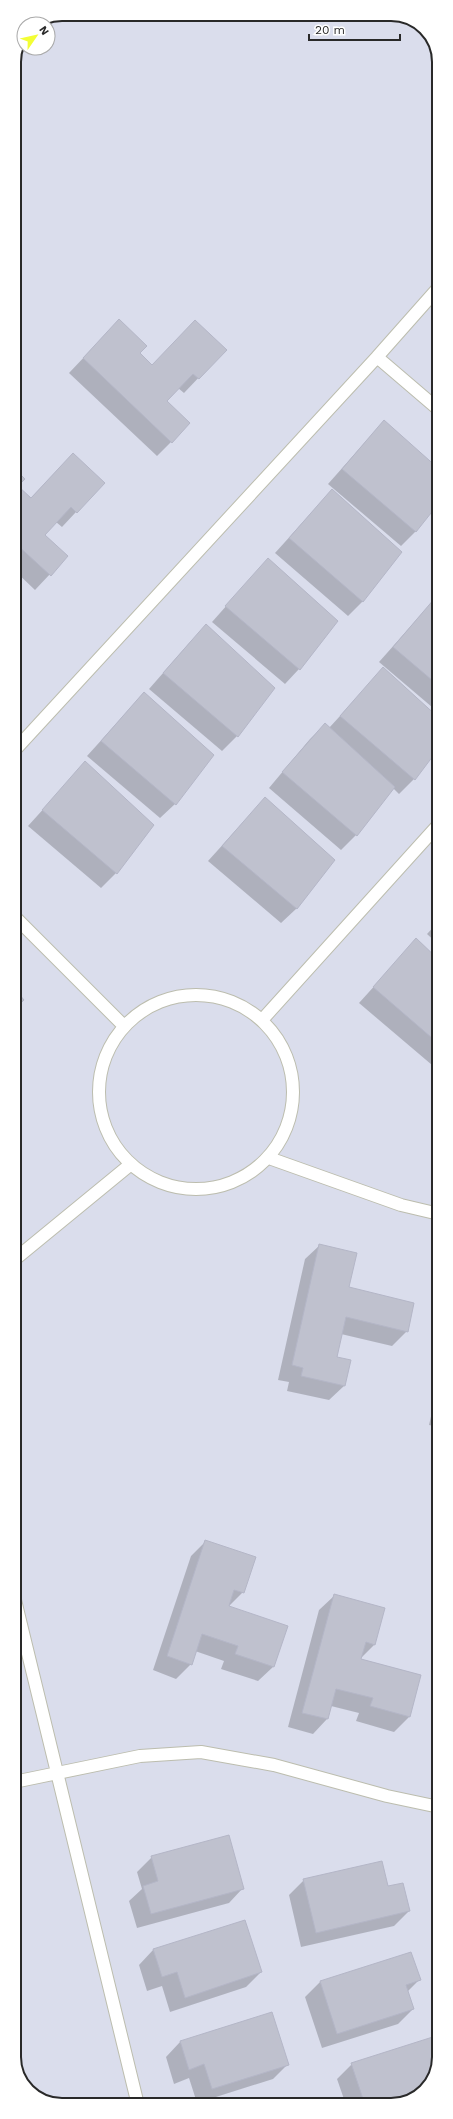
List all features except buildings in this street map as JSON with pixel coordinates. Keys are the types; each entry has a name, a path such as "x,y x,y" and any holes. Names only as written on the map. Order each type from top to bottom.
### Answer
{"lane":[{"path":"21,743 377,357 432,295"},
{"path":"377,357 432,404"},
{"path":"262,1020 432,832"},
{"path":"21,923 124,1026"},
{"path":"191,994 223,998 241,1005 262,1020 278,1040 289,1062 293,1087 292,1113 283,1137 269,1158 249,1174 226,1185 201,1189 176,1187 152,1179 131,1164 114,1144 104,1121 99,1097 101,1071 110,1047 124,1026 143,1010 160,1001 191,994"},
{"path":"269,1158 401,1205 432,1212"},
{"path":"21,1254 131,1164"},
{"path":"21,1625 136,2098"},
{"path":"21,1781 140,1756 201,1752 274,1765 387,1796 432,1806"}]}
